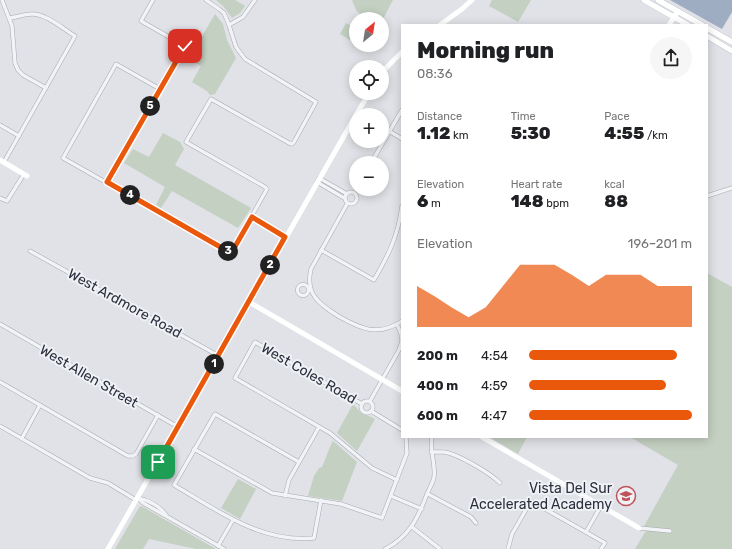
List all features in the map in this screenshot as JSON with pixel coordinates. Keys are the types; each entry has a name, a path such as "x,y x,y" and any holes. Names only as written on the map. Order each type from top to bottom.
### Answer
{"main road":[{"path":"644,0 686,24"},
{"path":"658,0 700,24"},
{"path":"708,29 732,42"},
{"path":"708,37 732,51"}],"street":[{"path":"2,0 10,18 14,35 15,63 18,70 23,75 46,88"},
{"path":"107,182 185,46 142,21 153,0"},
{"path":"160,89 116,64 63,158 230,252 233,250 267,189 186,142 212,99 292,144 316,102 244,59 236,48 224,13 206,0"},
{"path":"229,25 248,13 255,0"},
{"path":"441,24 472,0"},
{"path":"670,24 677,11"},
{"path":"0,198 7,201 26,175 2,161 19,136 75,36 39,15 32,14 10,18"},
{"path":"389,66 401,53"},
{"path":"401,112 389,131 401,138"},
{"path":"0,125 19,136"},
{"path":"108,549 349,127"},
{"path":"318,180 347,194 344,198"},
{"path":"318,180 344,198 348,204"},
{"path":"708,196 732,188"},
{"path":"348,204 353,204 356,202 357,196"},
{"path":"348,204 311,269 309,289 320,305 357,326 368,330 382,329 401,322"},
{"path":"321,250 374,280 397,234 401,212"},
{"path":"252,217 285,237"},
{"name":"West Ardmore Road","path":"30,251 219,356"},
{"path":"250,302 401,390"},
{"name":"West Allen Street","path":"0,324 178,427"},
{"path":"397,324 401,332"},
{"name":"West Coles Road","path":"319,427 235,378 255,342 362,404"},
{"path":"370,402 401,351"},
{"path":"0,382 128,456 133,456 136,454 158,415"},
{"name":"West Coles Road","path":"362,404 367,401 370,402 373,406 371,411"},
{"name":"West Coles Road","path":"362,404 363,410 368,412 371,411 401,429"},
{"path":"22,438 40,406"},
{"path":"299,462 215,414 174,485 247,527 282,537 304,539 314,538 321,500"},
{"path":"0,426 90,478 108,483 137,499 145,500 163,510 167,516 224,549"},
{"path":"285,496 289,480 319,427 330,433 372,468 397,480"},
{"path":"194,449 272,493 347,505 382,518 407,453 406,438"},
{"path":"385,549 412,527 422,509 434,477 430,446 432,438"},
{"path":"484,438 639,528 670,531"},
{"path":"431,452 444,452 460,458 495,478 500,483"},
{"path":"428,494 470,517 476,523"},
{"path":"391,496 422,509"},
{"path":"508,549 512,534 531,501 605,543 602,549"},
{"path":"586,532 601,506"},
{"path":"218,546 233,520"},
{"path":"412,527 440,549"}],"green space":[{"path":"216,0 235,0 245,6 240,13 232,18 224,7"},
{"path":"352,0 393,0 387,12 358,12"},
{"path":"492,0 531,0 518,22 489,6"},
{"path":"215,14 223,24 227,40 236,58 215,94 210,95 207,91 192,82 201,66 185,57 188,50 194,50"},
{"path":"346,23 349,25 349,39 340,34"},
{"path":"163,133 180,142 184,149 175,165 251,208 238,228 172,191 161,208 156,205 165,187 124,163 133,149 149,157"},
{"path":"708,274 732,287 732,549 635,549 647,529 644,526 678,465 632,438 708,438"},
{"path":"353,404 360,412 375,419 357,451 337,433"},
{"path":"491,438 526,438 518,454"},
{"path":"333,441 357,462 342,501 308,496 314,476 319,468 322,467"},
{"path":"238,479 256,489 240,519 221,508"},
{"path":"140,506 216,549 196,549 149,539 143,549 115,549"}],"water":[{"path":"670,0 732,0 732,12 722,29"}],"place":[{"name":"Vista Del Sur Accelerated Academy","path":"626,496"}],"route":[{"path":"158,462 250,302 285,237 252,217 233,250 229,252 107,182 185,46"}]}
